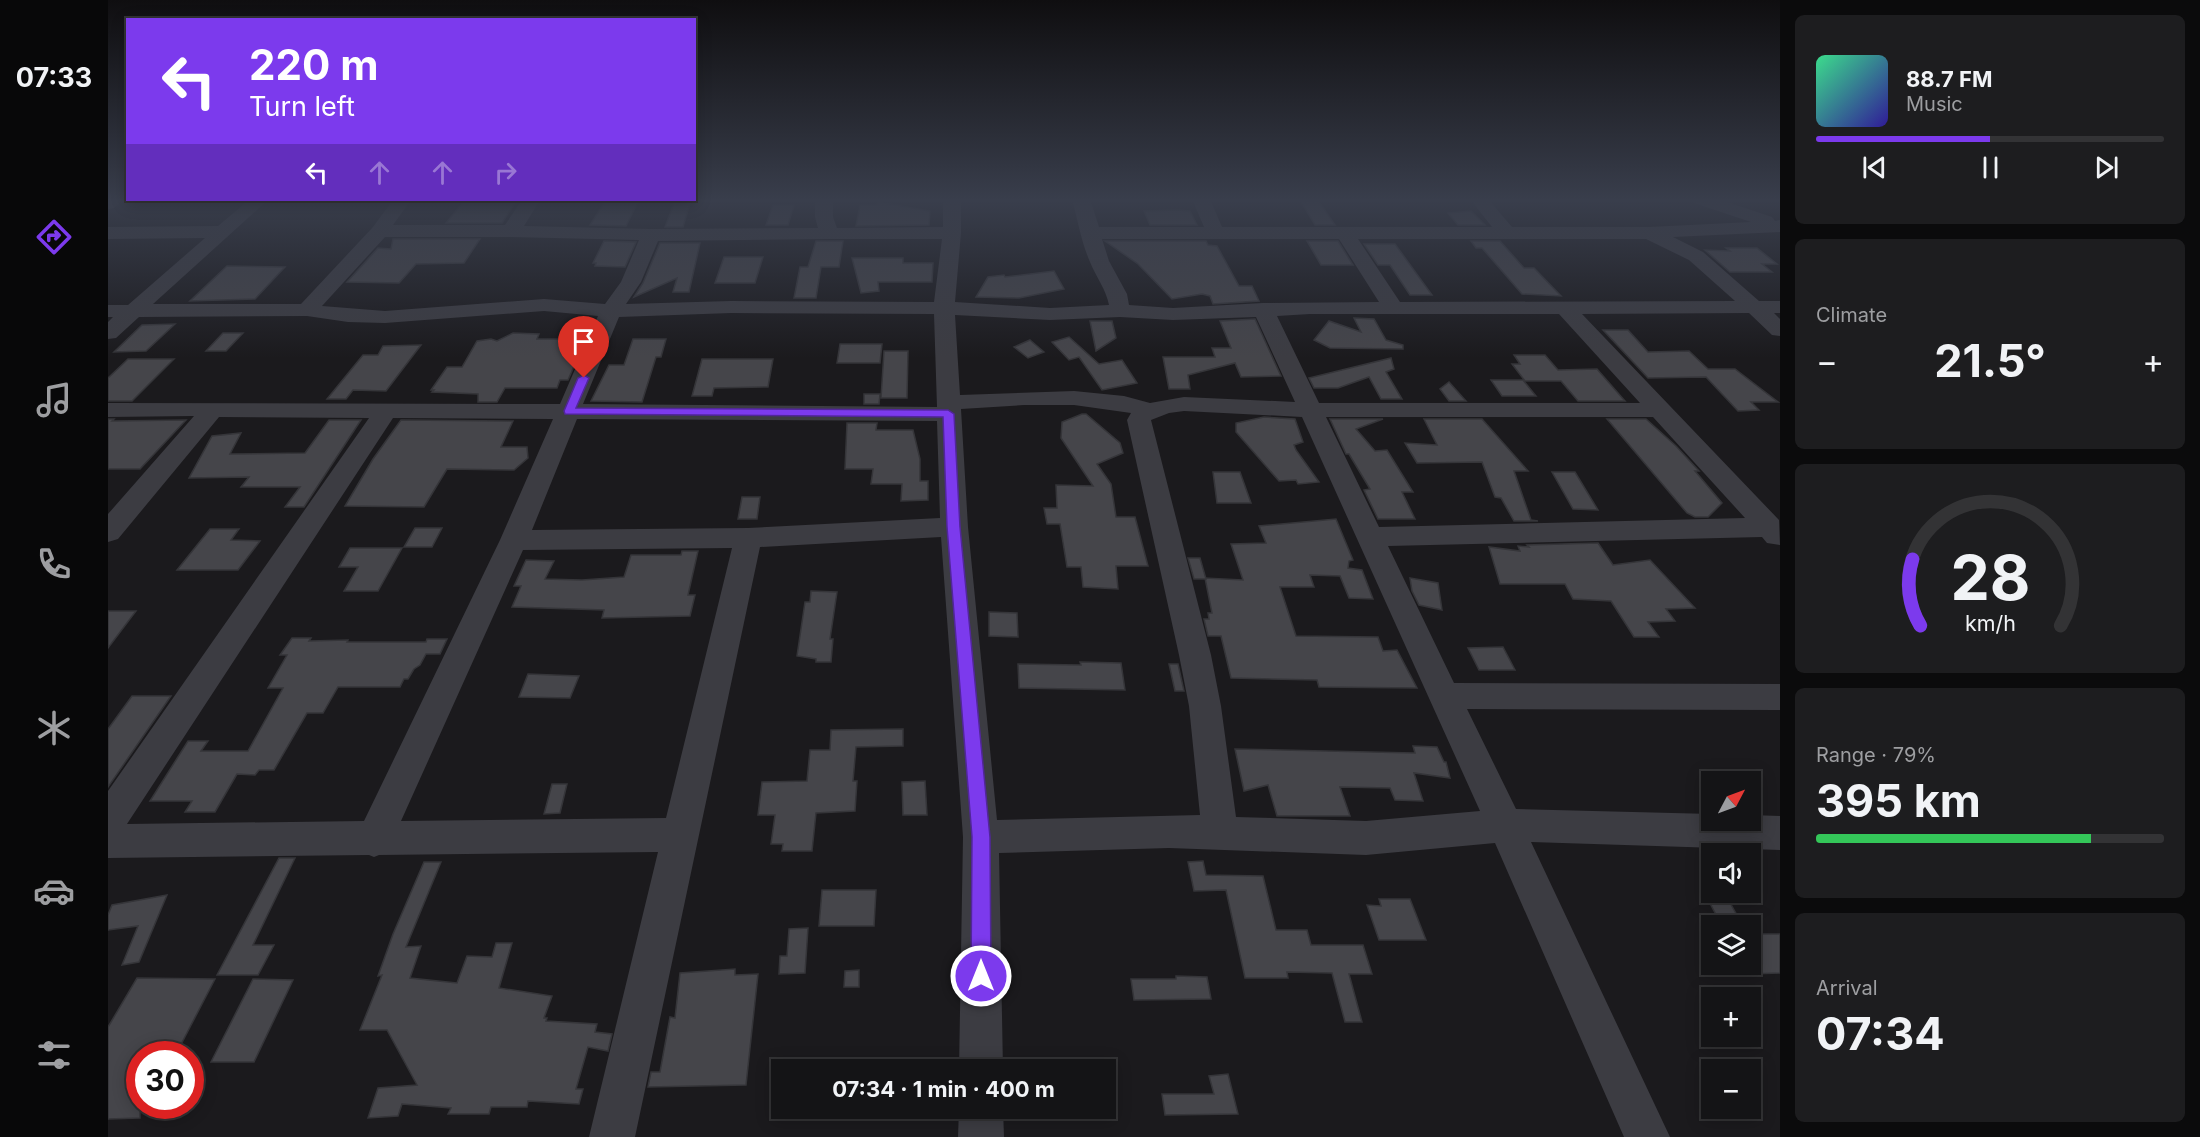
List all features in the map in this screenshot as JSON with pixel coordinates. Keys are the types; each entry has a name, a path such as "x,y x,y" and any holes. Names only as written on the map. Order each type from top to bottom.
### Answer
{"street":[{"path":"108,333 200,252"},
{"path":"307,310 361,252"},
{"path":"374,840 514,540 611,311 631,282 644,252"},
{"path":"950,252 944,308 954,527 981,837 981,1059"},
{"path":"1096,252 1117,294 1120,311"},
{"path":"1357,252 1394,308"},
{"path":"1688,252 1696,256 1780,330"},
{"path":"1694,252 1696,256"},
{"path":"108,311 307,310 348,316 385,317 537,305 611,311 731,307 944,308 1050,314 1120,311 1185,314 1263,309 1780,307"},
{"path":"1564,307 1775,533"},
{"path":"1263,309 1505,825 1647,1137"},
{"path":"108,410 569,411 948,408 1085,397 1120,401 1148,410"},
{"path":"1220,832 1205,706 1196,655 1139,420 1142,414 1148,410 1184,404 1309,410 1658,410"},
{"path":"108,532 213,409"},
{"path":"108,821 386,410"},
{"path":"514,540 748,538 954,527"},
{"path":"1368,537 1775,533"},
{"path":"612,1137 748,538"},
{"path":"1443,696 1780,697"},
{"path":"981,837 1169,831 1310,838 1366,838 1505,825 1780,833"},
{"path":"108,841 679,836"},
{"path":"981,1119 981,1137"}],"building":[{"path":"374,252 471,252 464,263 416,264 399,283 347,282"},
{"path":"598,252 632,252 625,267 595,266 596,263 593,263"},
{"path":"656,252 698,252 689,292 673,292 677,278 634,297 643,283"},
{"path":"813,252 841,252 839,267 821,267 816,298 794,298 800,267 808,267"},
{"path":"1121,252 1220,252 1239,286 1252,286 1259,301 1213,304 1210,296 1202,294 1172,299 1138,264"},
{"path":"1313,252 1345,252 1353,265 1321,265"},
{"path":"1369,252 1401,252 1432,295 1410,295 1390,265 1378,265"},
{"path":"1486,252 1510,252 1524,268 1534,268 1561,296 1522,294"},
{"path":"1707,252 1762,252 1777,264 1762,264 1772,272 1730,272"},
{"path":"724,257 763,257 755,283 715,283"},
{"path":"852,258 903,258 903,263 933,263 932,282 878,282 879,291 861,293"},
{"path":"227,266 285,267 255,299 190,301"},
{"path":"1054,271 1064,289 1019,298 976,297 988,277"},
{"path":"1354,318 1374,319 1386,340 1403,345 1403,349 1330,348 1314,340 1329,321 1361,332"},
{"path":"1255,319 1281,376 1241,377 1235,363 1188,375 1190,389 1169,389 1163,357 1215,357 1212,348 1231,348 1220,321"},
{"path":"1090,321 1112,321 1116,338 1096,351"},
{"path":"175,324 146,351 114,352 142,325"},
{"path":"1603,330 1628,330 1648,352 1689,351 1708,369 1735,369 1778,402 1751,402 1759,410 1738,411 1706,377 1648,378"},
{"path":"223,333 243,333 226,351 206,351"},
{"path":"513,333 539,334 537,339 586,339 568,380 560,380 557,388 505,388 497,402 478,402 478,394 432,392 434,390 431,390 447,367 462,367 477,341 491,339 497,341"},
{"path":"1069,337 1099,364 1122,360 1137,383 1102,390 1079,357 1069,360 1052,342"},
{"path":"633,339 666,339 661,357 656,357 642,402 591,401 609,365 624,365"},
{"path":"1030,340 1044,352 1028,358 1014,347"},
{"path":"840,344 882,344 880,363 837,363"},
{"path":"421,345 386,391 353,390 346,399 327,399 363,355 378,355 383,346"},
{"path":"884,351 908,351 907,398 881,398"},
{"path":"1514,355 1545,355 1558,370 1597,369 1625,401 1578,401 1561,381 1525,381 1512,364 1520,364"},
{"path":"1391,358 1394,369 1386,372 1402,399 1381,399 1369,377 1338,388 1314,388 1309,378"},
{"path":"128,359 174,359 132,401 108,401 108,378"},
{"path":"702,359 773,359 768,387 714,388 712,396 692,396"},
{"path":"1491,380 1523,380 1536,396 1502,396"},
{"path":"1449,382 1466,401 1449,401 1440,389"},
{"path":"864,394 880,394 879,404 864,404"},
{"path":"1086,414 1120,443 1123,453 1097,464 1111,484 1116,517 1135,517 1148,566 1116,566 1118,589 1083,587 1081,567 1067,567 1060,524 1047,524 1044,508 1057,508 1056,485 1093,486 1061,438 1062,422"},
{"path":"1264,417 1295,419 1303,442 1294,445 1319,482 1298,484 1296,480 1279,481 1236,432 1236,423"},
{"path":"108,419 114,419 112,421 186,420 140,469 108,469"},
{"path":"1330,419 1383,419 1356,429 1375,451 1387,450 1413,492 1402,492 1415,519 1378,519 1364,490 1370,489 1349,454 1346,454"},
{"path":"1424,419 1482,419 1528,471 1514,471 1531,520 1538,521 1514,521 1501,498 1495,497 1482,462 1417,463 1405,443 1437,445"},
{"path":"1607,419 1646,419 1699,471 1695,471 1722,503 1708,517 1695,517 1687,513"},
{"path":"329,420 361,420 304,507 285,507 300,487 241,487 249,477 189,478 212,436 241,433 230,454 305,453"},
{"path":"401,420 513,421 501,447 527,447 528,458 514,470 447,469 424,507 345,506 373,459"},
{"path":"847,423 877,423 876,430 913,430 920,459 920,481 928,481 928,500 901,501 902,484 871,484 873,469 845,469"},
{"path":"1213,472 1240,472 1251,503 1217,503"},
{"path":"1552,472 1575,472 1598,510 1573,509"},
{"path":"742,497 760,497 757,519 738,519"},
{"path":"1336,519 1353,560 1349,561 1348,568 1362,570 1373,599 1349,598 1340,576 1310,575 1314,587 1280,587 1296,636 1378,637 1383,651 1397,650 1417,688 1319,687 1317,680 1231,678 1221,636 1208,636 1204,619 1209,619 1208,613 1212,613 1205,578 1243,580 1231,544 1266,543 1259,526"},
{"path":"415,528 442,528 432,547 404,547"},
{"path":"210,529 239,529 231,540 260,541 238,570 177,570"},
{"path":"1598,543 1613,565 1650,560 1695,608 1666,609 1675,621 1648,622 1659,637 1634,637 1611,601 1573,599 1565,584 1500,584 1489,547 1520,551 1518,546"},
{"path":"350,548 402,548 378,591 344,591 358,567 339,567"},
{"path":"682,551 698,551 688,595 695,595 690,616 602,618 604,610 512,607 521,586 514,586 526,560 554,561 545,579 582,580 624,577 631,555 681,555"},
{"path":"1188,558 1200,558 1206,579 1194,579"},
{"path":"1410,578 1438,583 1442,610 1419,605 1412,591"},
{"path":"811,591 837,592 830,639 833,639 831,662 816,662 816,659 797,656 805,602 810,602"},
{"path":"108,611 136,611 108,648"},
{"path":"989,612 1017,613 1018,637 989,636"},
{"path":"292,638 311,638 309,641 348,640 347,642 426,642 427,639 447,639 440,654 426,654 420,665 414,669 408,679 404,679 400,687 338,687 323,713 307,713 274,770 259,770 255,775 237,774 215,812 185,812 192,801 150,801 188,741 208,741 201,751 248,751 283,688 268,688 287,655 280,655"},
{"path":"1503,647 1515,670 1479,670 1468,648"},
{"path":"1080,662 1121,663 1125,690 1019,688 1018,664 1081,665"},
{"path":"1169,664 1178,664 1184,691 1175,691"},
{"path":"528,674 579,676 570,698 519,697"},
{"path":"132,696 171,696 108,787 108,729"},
{"path":"903,729 903,746 856,747 853,781 857,781 855,811 816,813 812,851 782,851 783,844 771,844 775,815 758,815 762,782 807,781 810,750 830,750 831,730"},
{"path":"1413,746 1437,747 1446,762 1450,778 1414,773 1423,801 1395,800 1390,788 1340,787 1350,816 1277,816 1268,785 1244,791 1235,749 1415,753"},
{"path":"925,781 927,815 903,815 902,782"},
{"path":"552,784 567,784 560,813 544,814"},
{"path":"279,858 295,858 253,945 274,945 258,975 217,975"},
{"path":"1203,861 1206,875 1263,876 1276,930 1307,930 1311,945 1363,945 1372,974 1349,974 1362,1022 1345,1022 1332,973 1287,972 1288,978 1245,978 1226,890 1194,891 1188,862"},
{"path":"424,862 441,862 406,947 421,946 410,978 457,983 467,956 492,957 496,943 512,943 499,988 552,996 544,1018 547,1018 546,1021 597,1024 595,1032 612,1034 608,1051 588,1047 576,1089 583,1089 579,1104 528,1101 527,1107 491,1107 489,1114 448,1114 451,1108 402,1104 398,1116 368,1118 378,1088 417,1085 387,1030 360,1030 382,975 378,976 393,934"},
{"path":"822,890 876,890 874,926 819,926"},
{"path":"167,895 139,962 122,965 138,926 108,930 108,915 112,905"},
{"path":"1379,899 1410,899 1426,940 1379,940 1367,905 1381,906"},
{"path":"1710,903 1730,903 1737,915 1716,915"},
{"path":"808,928 805,973 779,974 780,956 787,956 789,929"},
{"path":"1761,934 1780,934 1780,973 1761,974"},
{"path":"735,969 735,975 758,974 746,1085 648,1087 651,1072 660,1072 670,1017 675,1018 680,973"},
{"path":"859,970 859,987 844,987 845,971"},
{"path":"1176,976 1207,977 1211,999 1134,1000 1131,979 1176,979"},
{"path":"137,978 215,979 183,1041 126,1041 126,1118 108,1119 108,1027"},
{"path":"253,979 293,980 254,1062 211,1062"},
{"path":"1228,1074 1238,1114 1165,1115 1162,1094 1214,1094 1209,1076"}],"route":[{"path":"584,378 569,411 948,414 954,527 981,837 981,976"}]}
